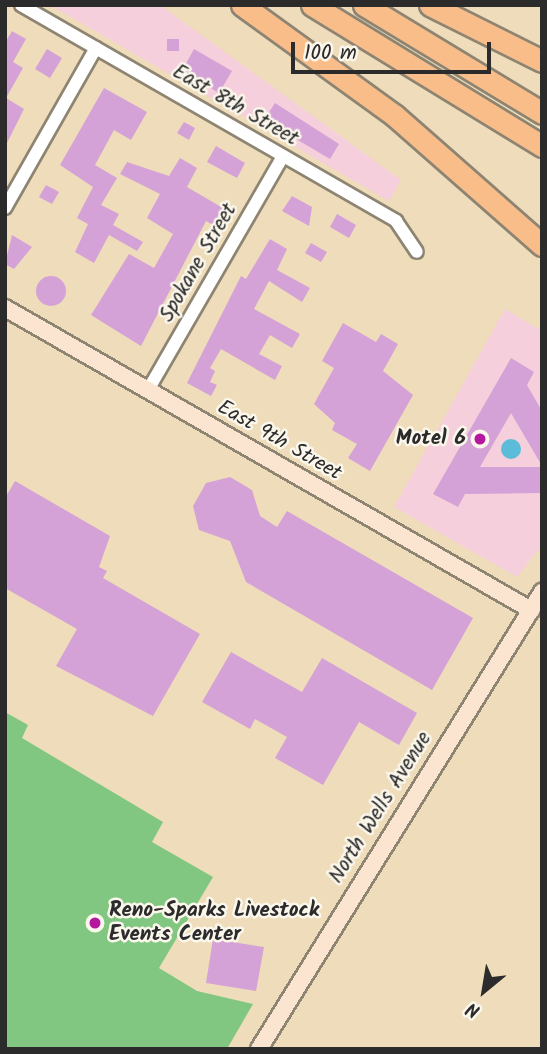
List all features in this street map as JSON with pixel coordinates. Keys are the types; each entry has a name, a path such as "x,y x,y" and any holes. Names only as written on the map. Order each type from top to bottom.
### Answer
{"highway":[{"path":"242,5 394,115 542,245"},
{"path":"312,5 542,146"},
{"path":"364,5 542,113"},
{"path":"430,5 542,61"}],"street":[{"name":"East 8th Street","path":"21,5 405,227 417,252"},
{"path":"5,208 96,48"},
{"name":"Spokane Street","path":"148,390 283,156"},
{"name":"East 9th Street","path":"5,308 531,610"},
{"name":"North Wells Avenue","path":"260,1049 542,592"}],"shaded area":[{"path":"50,5 160,5 401,180 389,201"},
{"path":"505,309 542,331 542,545 517,577 394,507"}],"green space":[{"name":"Reno-Sparks Livestock Events Center","path":"5,712 28,725 22,738 163,822 152,842 213,877 159,968 197,991 253,1004 227,1049 5,1049"}],"water":[{"path":"511,439 518,442 521,449 518,456 511,459 504,456 501,449 504,442"}],"building":[{"path":"12,31 26,39 13,62 23,68 6,98 24,109 5,147 5,43"},
{"path":"167,39 179,39 179,51 167,51"},
{"path":"47,49 62,58 50,78 35,69"},
{"path":"194,49 232,71 219,93 182,71"},
{"path":"104,88 147,112 131,140 114,130 95,165 117,178 101,205 119,214 113,225 143,242 137,251 109,235 94,263 75,252 88,224 77,218 93,187 60,165"},
{"path":"275,103 339,144 330,159 264,120"},
{"path":"184,122 195,128 189,140 177,133"},
{"path":"216,146 245,163 237,178 207,162"},
{"path":"180,158 197,168 187,187 223,208 213,225 206,221 141,346 91,315 129,254 154,268 173,234 147,218 160,194 120,174 127,162 169,176"},
{"path":"46,185 59,192 52,204 39,197"},
{"path":"292,196 312,207 309,226 282,211"},
{"path":"337,214 356,225 349,238 330,227"},
{"path":"12,235 32,247 14,269 5,264"},
{"path":"270,239 287,249 277,270 310,288 302,302 269,281 254,309 300,334 292,348 270,335 259,354 282,366 275,380 221,349 210,368 215,371 210,382 217,385 211,396 187,383 241,276 246,279"},
{"path":"311,243 327,252 321,262 305,253"},
{"path":"51,276 57,277 65,285 65,297 57,305 51,306 45,305 37,297 36,291 37,285 45,277"},
{"path":"343,323 376,342 381,334 398,344 383,371 413,395 370,471 348,458 357,444 332,430 335,423 314,404 334,368 322,361"},
{"name":"Motel 6","path":"511,358 534,372 527,385 542,411 542,466 511,413 480,467 542,467 542,493 465,494 458,507 433,494"},
{"path":"230,477 252,490 260,516 277,527 287,511 473,618 432,690 246,582 230,541 199,530 193,506 206,483"},
{"path":"15,481 110,536 99,567 107,571 103,578 200,634 153,716 56,666 77,629 5,588 5,498"},
{"path":"231,652 302,692 322,658 417,713 399,745 359,722 323,785 275,758 287,737 255,719 250,729 202,702"},
{"path":"213,939 264,947 256,991 206,983"}],"place":[{"name":"Motel 6","path":"480,439"},
{"name":"Reno-Sparks Livestock Events Center","path":"95,923"}]}
